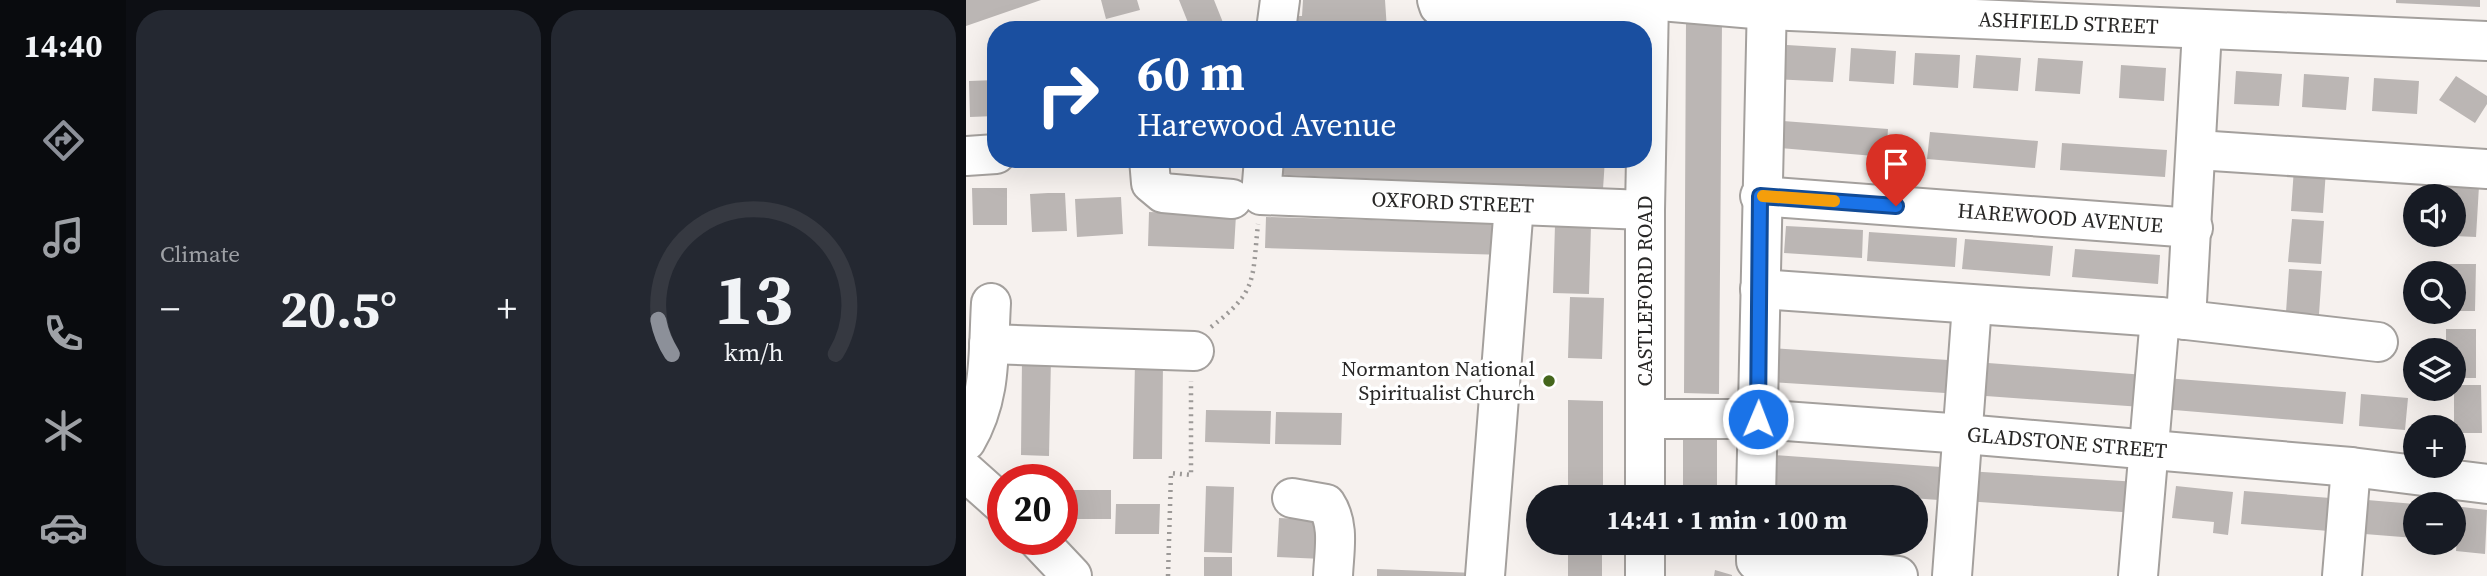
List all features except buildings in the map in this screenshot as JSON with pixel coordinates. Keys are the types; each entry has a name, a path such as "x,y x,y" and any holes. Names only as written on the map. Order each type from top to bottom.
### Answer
{"street":[{"path":"1277,21 1279,0"},
{"name":"ASHFIELD STREET","path":"1438,3 1767,5 2141,13 2202,30 2487,41"},
{"path":"1756,485 1760,196 1767,5"},
{"path":"2138,576 2150,452 2173,318 2193,228 2202,30"},
{"path":"2197,150 2487,169"},
{"path":"966,156 987,155"},
{"name":"OXFORD STREET","path":"1150,168 1151,183 1163,193 1253,184 1514,205 1645,210"},
{"name":"CASTLEFORD ROAD","path":"1645,485 1646,168"},
{"name":"HAREWOOD AVENUE","path":"1760,196 2193,228"},
{"path":"1485,576 1514,205"},
{"path":"1760,289 2173,318 2378,342"},
{"path":"966,441 980,418 988,380 991,303"},
{"path":"1952,576 1972,304"},
{"path":"989,344 1194,351"},
{"name":"GLADSTONE STREET","path":"1646,419 1758,419 1964,434 2150,452 2351,467 2487,484"},
{"path":"2342,576 2351,467"},
{"path":"966,472 987,491"},
{"path":"1292,498 1326,504 1333,514 1336,526 1333,576"},
{"path":"1052,555 1072,576"},
{"path":"1645,555 1645,576"},
{"path":"1756,555 1756,561 1898,576"}],"path":[{"path":"1168,576 1171,473 1191,475 1191,361 1198,337 1242,303 1251,283 1253,184"}],"slow traffic":[{"path":"1763,196 1834,201"}],"place":[{"name":"Normanton National Spiritualist Church","path":"1549,381"}],"route":[{"path":"1758,419 1760,196 1896,206"}]}
